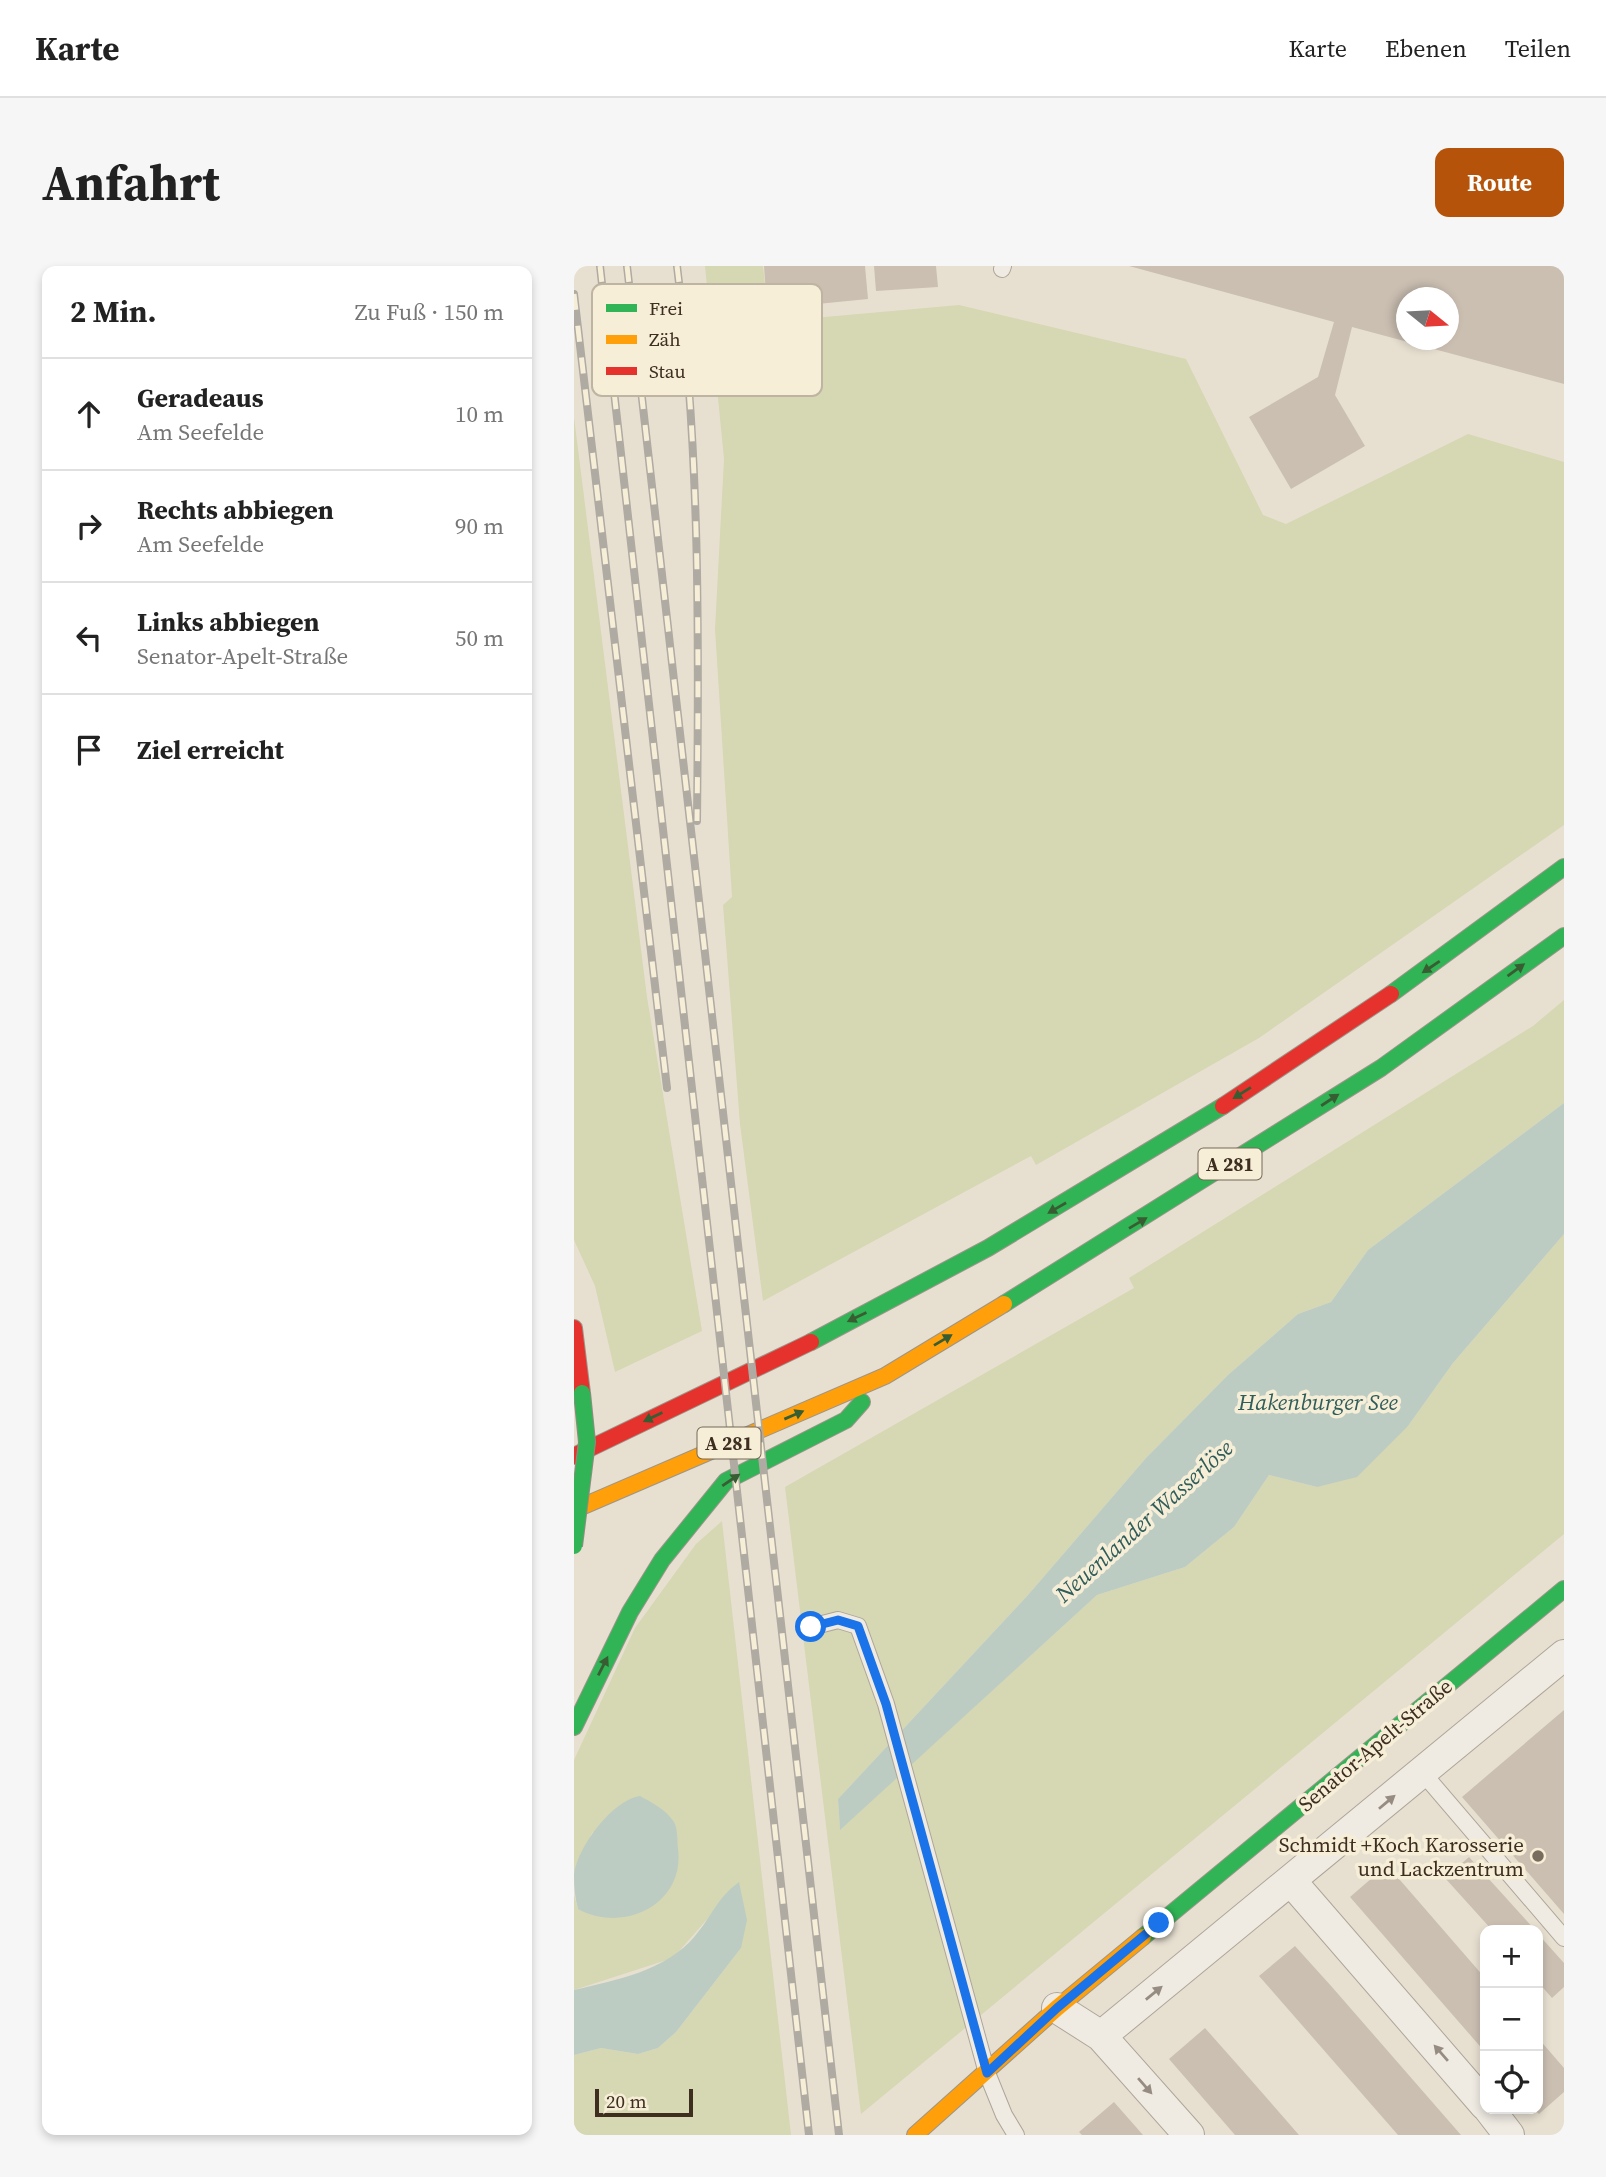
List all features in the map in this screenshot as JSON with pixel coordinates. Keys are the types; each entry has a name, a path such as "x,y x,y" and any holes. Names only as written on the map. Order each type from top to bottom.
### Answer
{"main road":[{"name":"A 281","path":"574,1456 901,1295 1065,1203 1293,1060 1460,947 1564,867"},
{"name":"A 281","path":"574,1510 885,1376 1144,1219 1381,1068 1564,936"},
{"path":"574,1328 587,1442 574,1546"},
{"path":"574,1727 619,1634 656,1570 726,1481 846,1420 885,1376"},
{"name":"Senator-Apelt-Straße","path":"915,2135 1057,2008 1564,1588"}],"street":[{"path":"1101,2036 1564,1655"},
{"path":"1291,1881 1480,2099"},
{"path":"1057,2008 1101,2036 1189,2135"},
{"path":"1493,2114 1509,2135"}],"lane":[{"path":"811,1627 838,1620 858,1626 894,1732 987,2073 1004,2115 1016,2135"},
{"path":"1422,1773 1564,1938"}],"green space":[{"path":"705,266 763,266 765,284 707,284"},
{"path":"959,305 1186,359 1263,515 1286,524 1468,434 1564,462 1564,825 1259,1038 1036,1165 1031,1156 763,1301 740,1124 723,905 732,897 715,629 724,459 718,396 822,396 822,317"},
{"path":"574,417 647,997 702,1331 615,1372 595,1286 574,1240"},
{"path":"1564,1000 1564,1103 1368,1250 1331,1302 1298,1314 1228,1375 1146,1458 1028,1595 838,1799 840,1829 1097,1595 1185,1567 1234,1527 1269,1475 1317,1487 1408,1426 1453,1363 1564,1234 1564,1534 861,2114 785,1487 1134,1288 1129,1278 1533,1026"},
{"path":"722,1521 791,2135 574,2135 574,2055 601,2048 638,2054 658,2048 676,2032 741,1948 739,1883 673,1958 574,1990 574,1895 578,1909 593,1831 574,1873 574,1760 635,1628 696,1544"}],"water":[{"name":"Hakenburger See","path":"1564,1103 1564,1234 1453,1363 1408,1426 1357,1477 1317,1487 1269,1475 1234,1527 1185,1567 1097,1595 840,1830 838,1799 1028,1595 1146,1458 1228,1375 1298,1314 1331,1302 1368,1250"},
{"path":"640,1796 663,1810 675,1825 678,1868 672,1885 662,1899 632,1916 596,1916 578,1909 574,1876 576,1865 588,1840 618,1806"},
{"path":"739,1882 747,1920 741,1948 676,2032 658,2048 638,2054 601,2048 574,2055 574,1990 639,1972 670,1958 695,1936 720,1901"}],"building":[{"path":"764,266 865,266 868,299 822,304 822,284 765,284"},
{"path":"874,266 936,266 938,287 876,291"},
{"path":"1129,266 1564,266 1564,384 1438,350 1459,350 1459,287 1396,287 1396,339 1352,327 1335,395 1365,446 1291,489 1249,417 1318,377 1334,322"},
{"name":"Schmidt +Koch Karosserie und Lackzentrum","path":"1564,1710 1564,1914 1462,1797"},
{"path":"1469,1857 1530,1925 1487,1925 1445,1878"},
{"path":"1387,1865 1480,1972 1480,2046 1350,1897"},
{"path":"1543,1940 1564,1963 1564,1987 1552,1998 1543,1988"},
{"path":"1295,1946 1461,2135 1398,2135 1259,1976"},
{"path":"1205,2028 1299,2135 1235,2135 1169,2059"},
{"path":"1543,2044 1564,2068 1564,2092 1543,2110"},
{"path":"1114,2102 1143,2135 1082,2135 1079,2132"}],"railway":[{"path":"600,266 602,284"},
{"path":"627,266 629,284"},
{"path":"677,266 679,284"},
{"path":"574,294 667,1088"},
{"path":"615,396 809,2135"},
{"path":"642,396 839,2135"},
{"path":"689,396 698,612 697,821"}],"traffic: fast":[{"path":"1391,994 1564,867"},
{"path":"1004,1304 1381,1068 1564,936"},
{"path":"811,1342 988,1248 1223,1106"},
{"path":"574,1546 587,1442 582,1393"},
{"path":"574,1727 630,1612 662,1560 726,1481 846,1420 862,1402"},
{"path":"1143,1937 1564,1589"}],"traffic: slow":[{"path":"574,1510 885,1376 1004,1304"},
{"path":"915,2135 1057,2008 1143,1937"}],"traffic: jam":[{"path":"1223,1106 1391,994"},
{"path":"574,1328 582,1393"},
{"path":"574,1456 811,1342"}],"place":[{"name":"Schmidt +Koch Karosserie und Lackzentrum","path":"1538,1856"}],"route":[{"path":"811,1627 838,1620 858,1626 886,1704 987,2073 1057,2008 1159,1923"}],"water label":[{"name":"Neuenlander Wasserlöse","path":"1144,1521"}]}
